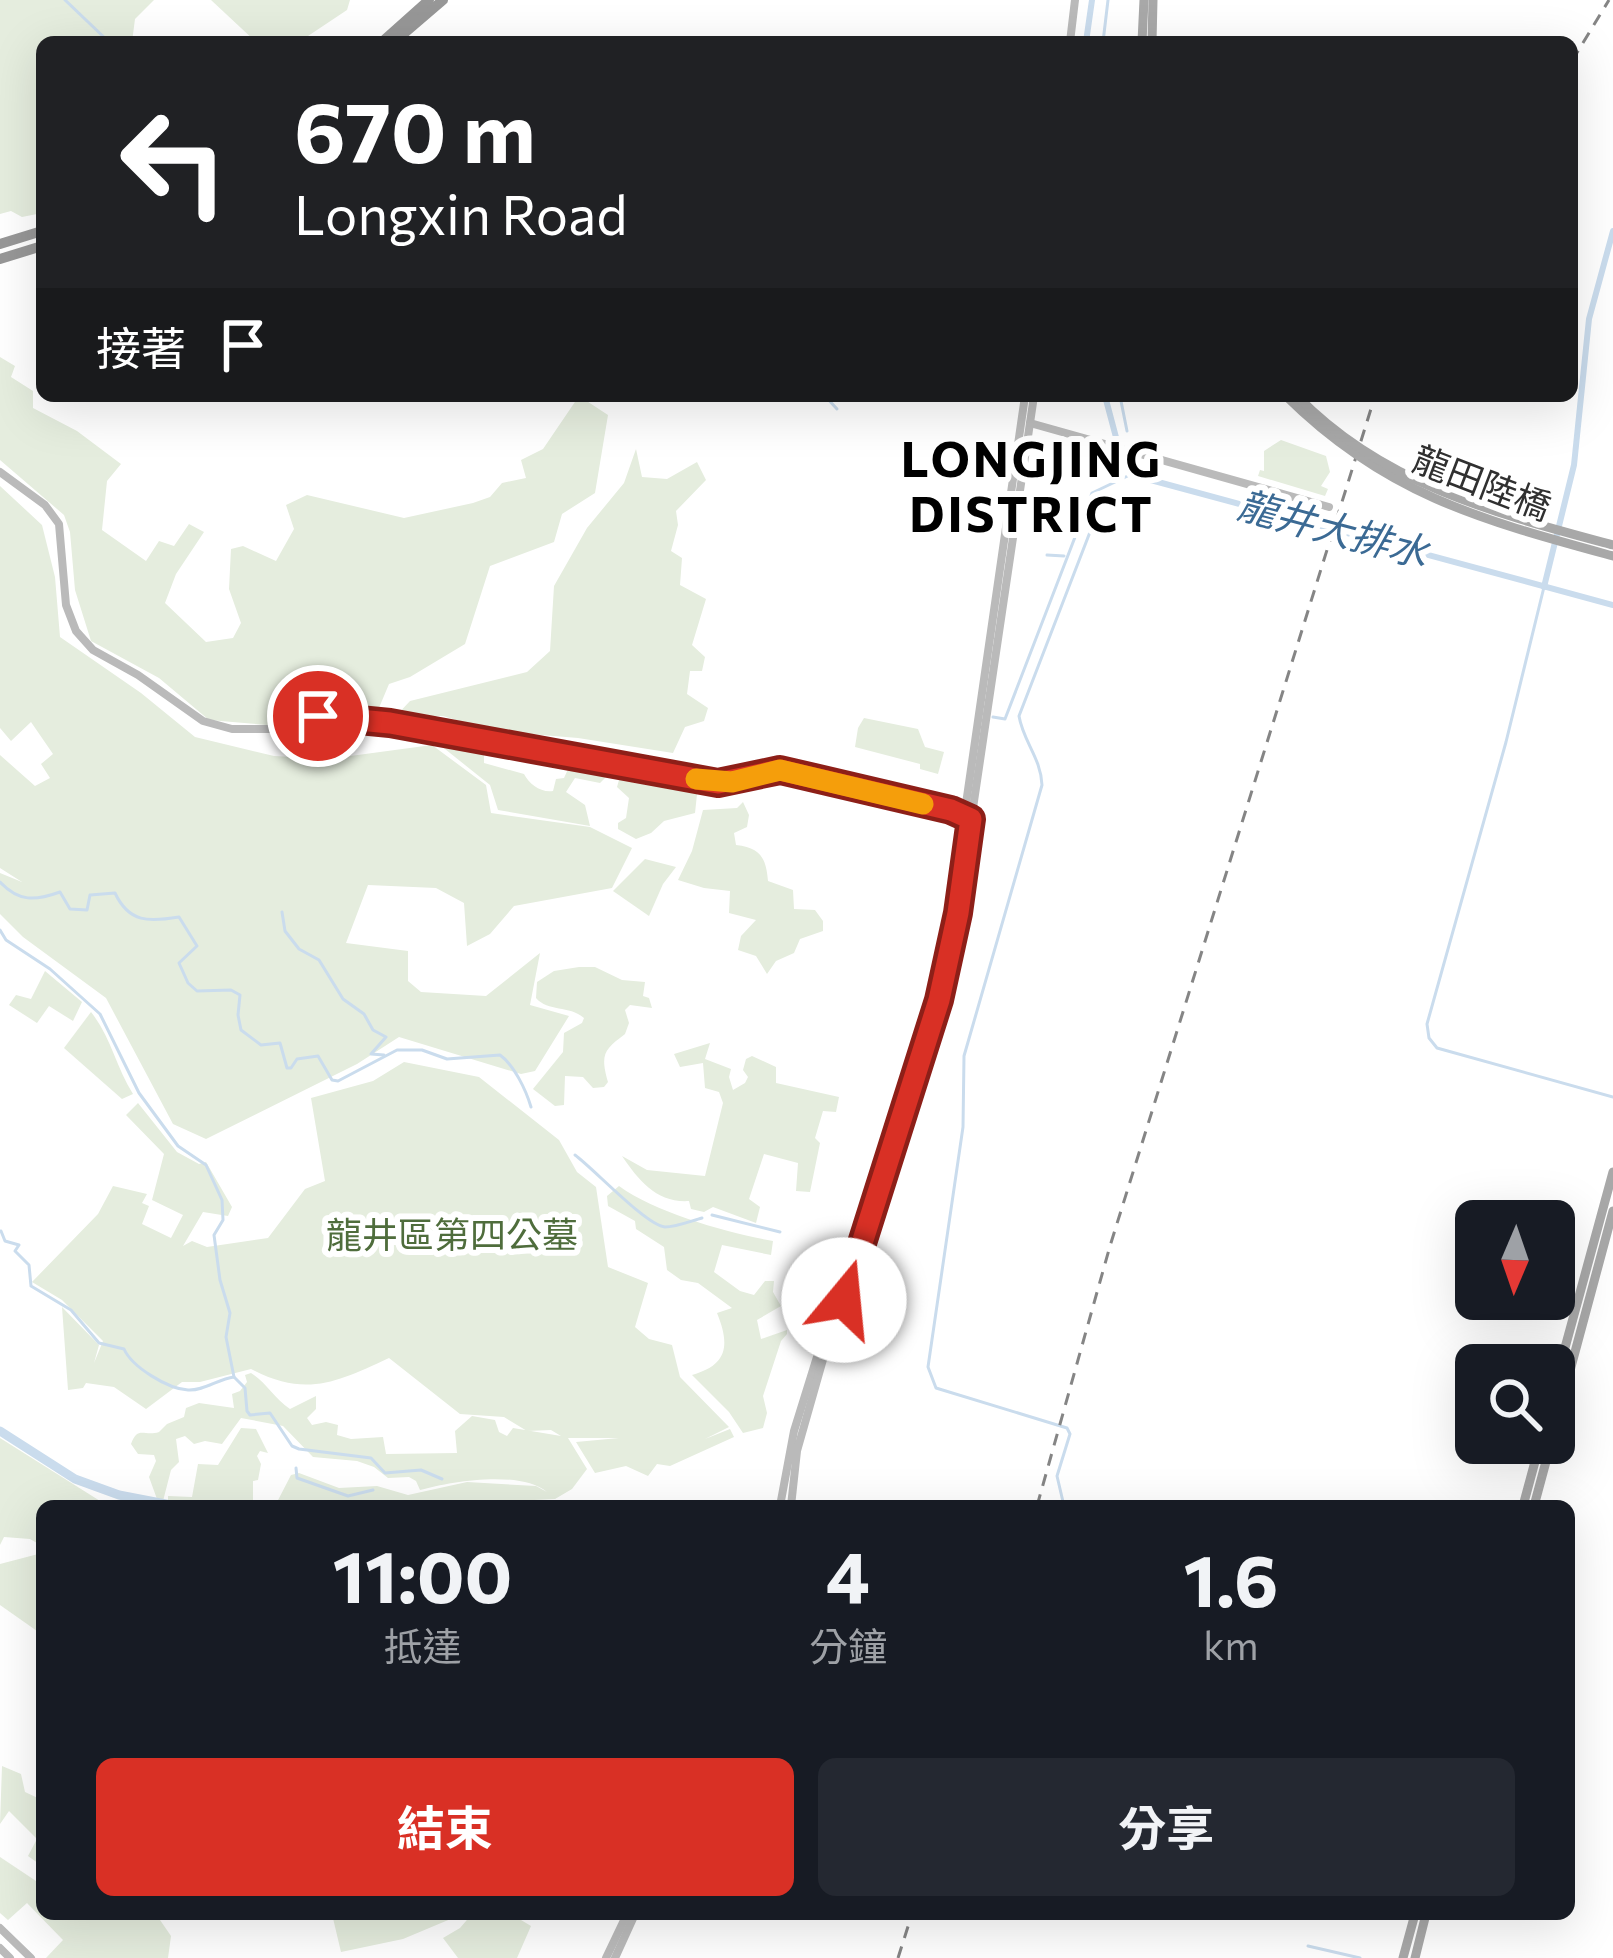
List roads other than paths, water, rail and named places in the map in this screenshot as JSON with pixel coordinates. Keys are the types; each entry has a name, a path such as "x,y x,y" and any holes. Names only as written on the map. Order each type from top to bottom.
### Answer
{"highway":[{"path":"389,36 430,0"},
{"path":"401,36 443,0"},
{"path":"0,244 36,233"},
{"path":"0,259 36,248"}],"main road":[{"path":"1142,36 1144,0"},
{"path":"1152,36 1153,0"},
{"name":"龍田陸橋","path":"1293,402 1356,455 1426,497 1483,520 1613,556"},
{"name":"龍田陸橋","path":"1305,402 1358,447 1430,488 1485,510 1613,545"},
{"path":"1574,1344 1613,1172"},
{"path":"1569,1344 1613,1211"},
{"path":"1525,1500 1534,1464"},
{"path":"1536,1500 1545,1464"},
{"path":"1403,1958 1413,1920"},
{"path":"1415,1958 1424,1920"}],"street":[{"path":"1071,36 1075,0"},
{"path":"791,1500 793,1450 844,1300 874,1202 870,1198 949,946 1029,402"},
{"path":"1026,423 1329,507"},
{"path":"0,472 45,506 59,524 66,605 76,631 108,660 203,721 232,729 272,729 318,716 390,723 718,783 780,770 967,817"},
{"path":"781,1500 830,1308 862,1216 872,1162 878,1172"},
{"path":"844,1300 839,1297 846,1264"},
{"path":"828,1342 830,1308"},
{"path":"611,1958 628,1920"},
{"path":"0,1928 31,1958"},
{"path":"0,1948 10,1958"}],"waterway":[{"path":"65,0 103,36"},
{"name":"龍井大排水","path":"1087,36 1092,0"},
{"path":"1104,36 1108,0"},
{"path":"1544,587 1574,465 1589,319 1613,231"},
{"path":"831,402 837,409"},
{"name":"龍井大排水","path":"1107,402 1121,456 1147,479 1613,605"},
{"path":"1121,402 1127,431"},
{"path":"993,717 1005,719 1092,493 1136,472"},
{"path":"1063,1500 1057,1476 1070,1434 1067,1428 936,1388 928,1367 963,1127 964,1056 1042,785 1019,716 1102,501"},
{"path":"1047,555 1064,556"},
{"path":"1544,587 1427,1024 1437,1048 1613,1097"},
{"path":"0,882 28,898 60,892 70,909 87,910 90,895 115,893 133,915 158,920 179,917 197,946 179,963 188,983 197,991 231,990 240,995 241,1030 261,1045 280,1043 287,1068 297,1059 318,1056 332,1080 338,1081 397,1050 422,1050 447,1059 500,1055 519,1078 531,1107"},
{"path":"282,912 285,931 299,949 319,960 343,999 386,1037 371,1054 384,1055"},
{"path":"0,930 6,940 50,969 100,1014 139,1093 178,1146 206,1165 222,1200 223,1220 214,1235 230,1313 226,1337 234,1377"},
{"path":"575,1155 657,1224 669,1227 702,1218"},
{"path":"712,1215 780,1232"},
{"path":"1,1231 5,1241 19,1245 15,1251 29,1265 31,1286 71,1310 99,1343 124,1349 142,1370 161,1381 194,1390 234,1377 245,1388 250,1415 270,1413 292,1446 371,1458 385,1473 421,1470 442,1479"},
{"path":"0,1431 75,1479 145,1500"},
{"path":"296,1468 297,1478 348,1496 373,1490"},
{"path":"1308,1946 1360,1958"}],"railway":[{"path":"1578,51 1609,0"},
{"path":"1039,1500 1110,1246 1373,402"},
{"path":"898,1958 910,1920"}],"district":[{"name":"LONGJING DISTRICT","path":"1032,488"}],"park label":[{"name":"龍井區第四公墓","path":"452,1235"}]}
